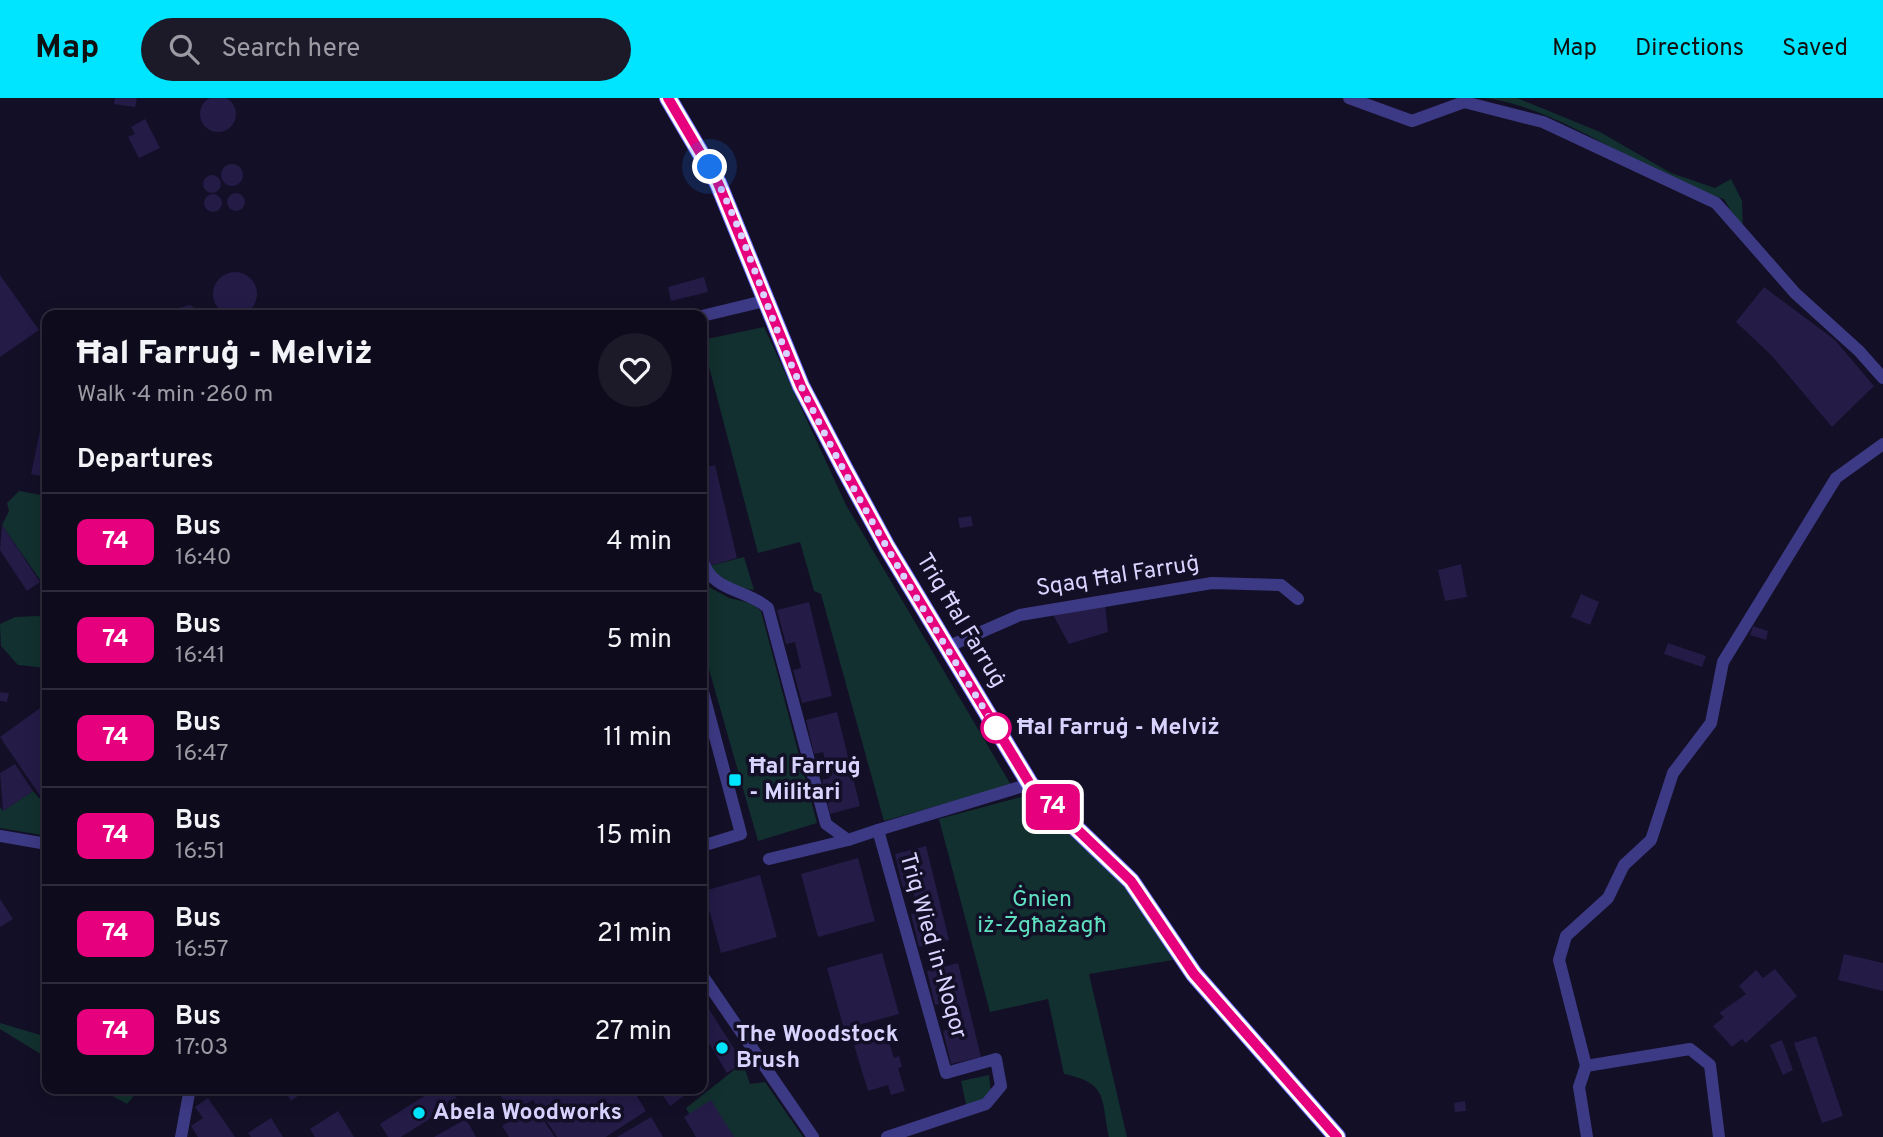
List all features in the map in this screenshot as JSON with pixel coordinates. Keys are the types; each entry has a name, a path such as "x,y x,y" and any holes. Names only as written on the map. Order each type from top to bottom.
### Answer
{"main road":[{"name":"Triq Ħal Farruġ","path":"668,98 718,183 801,386 887,547 1030,784 1131,881 1194,974 1337,1137"}],"street":[{"path":"1349,98 1412,121 1464,102 1542,122 1716,203 1794,293 1859,351 1883,378"},
{"path":"707,315 768,300"},
{"path":"1587,1137 1579,1087 1586,1066 1559,960 1566,936 1608,898 1624,865 1651,840 1673,774 1711,723 1723,662 1836,478 1883,444"},
{"path":"707,567 719,586 758,598 768,608 825,824 848,840"},
{"name":"Sqaq Ħal Farruġ","path":"947,647 1020,615 1212,583 1281,584 1298,599"},
{"path":"707,708 741,834 707,844"},
{"name":"Triq Wied in-Noqor","path":"769,859 848,840 1030,784"},
{"name":"Triq Wied in-Noqor","path":"878,831 946,1073 996,1059 1001,1086 986,1104 920,1131"},
{"path":"0,836 42,843"},
{"path":"707,982 813,1137"},
{"path":"1586,1066 1690,1049 1710,1065 1719,1137"},
{"path":"181,1137 189,1094"},
{"path":"887,1137 920,1131"}],"green space":[{"path":"1486,98 1517,98 1600,132 1671,173 1715,188 1731,179 1742,201 1743,232 1724,199 1693,189 1548,116 1518,105"},
{"path":"764,327 846,505 1011,785 884,821 821,594 814,591 800,542 758,553 707,359 707,339"},
{"path":"19,491 42,495 42,583 2,525 9,511 7,503"},
{"path":"744,557 754,590 729,586 709,566"},
{"path":"707,586 729,598 751,603 761,611 817,823 758,841 707,662"},
{"path":"15,617 42,618 42,667 18,665 1,646 0,624"},
{"path":"33,791 42,800 42,835 0,828 0,807 3,811"},
{"name":"Ġnien iż-Żgħażagħ","path":"1021,797 1078,840 1130,893 1173,960 1089,974 1127,1137 1109,1137 1100,1094 1088,1082 1064,1074 1048,999 990,1012 939,819"},
{"path":"0,1023 42,1036 42,1055 0,1029"},
{"path":"743,1063 750,1084 765,1082 803,1137 701,1137 686,1108"},
{"path":"989,1075 991,1094 967,1109 961,1081"},
{"path":"109,1094 132,1094 127,1104"}],"building":[{"path":"218,96 231,101 236,114 231,127 218,132 205,127 200,114 205,101"},
{"path":"115,98 137,98 135,107 114,104"},
{"path":"145,119 160,148 139,158 128,137 135,134 131,127"},
{"path":"232,164 240,167 243,175 240,183 232,186 224,183 221,175 224,167"},
{"path":"212,175 218,178 221,184 218,190 212,193 206,190 203,184 206,178"},
{"path":"236,193 242,196 245,202 242,208 236,211 230,208 227,202 230,196"},
{"path":"213,194 219,197 222,203 219,209 213,212 207,209 204,203 207,197"},
{"path":"226,273 244,273 256,285 256,303 251,310 219,310 214,303 214,285"},
{"path":"0,275 39,330 0,357"},
{"path":"704,277 708,292 671,301 668,287"},
{"path":"1764,287 1835,340 1874,386 1832,427 1772,356 1736,322"},
{"path":"190,305 198,310 174,310"},
{"path":"42,421 42,476 31,474"},
{"path":"715,465 737,558 709,566 707,559 707,467"},
{"path":"971,516 973,526 960,528 958,518"},
{"path":"2,525 40,582 27,591 0,550"},
{"path":"1461,564 1467,597 1445,601 1438,570"},
{"path":"1581,594 1599,602 1590,625 1571,617"},
{"path":"809,602 832,696 802,703 793,670 801,668 795,642 786,644 777,610"},
{"path":"1105,605 1108,632 1069,644 1052,613"},
{"path":"1753,626 1768,631 1766,640 1750,635"},
{"path":"1668,643 1706,656 1702,667 1664,654"},
{"path":"0,692 9,693 7,702 0,701"},
{"path":"42,707 42,799 0,737"},
{"path":"837,712 860,806 830,814 822,780 830,778 823,752 814,754 806,720"},
{"path":"15,764 33,791 3,811 0,773"},
{"path":"926,846 949,940 919,947 911,914 918,912 912,885 903,888 895,854"},
{"path":"858,858 875,921 818,937 801,874"},
{"path":"760,875 777,937 721,953 707,902 707,890"},
{"path":"0,899 13,919 0,927"},
{"path":"882,953 899,1014 844,1029 827,968"},
{"path":"1844,954 1883,963 1883,991 1838,980"},
{"path":"958,963 981,1057 951,1064 943,1031 950,1029 944,1003 935,1005 927,971"},
{"path":"1775,969 1797,996 1746,1043 1742,1039 1732,1047 1713,1026 1724,1017 1719,1013 1746,994 1739,986 1756,970 1763,978"},
{"name":"The Woodstock Brush","path":"707,1006 743,1063 727,1073 707,1040"},
{"path":"1816,1036 1843,1116 1822,1123 1794,1043"},
{"path":"874,1039 875,1042 888,1039 894,1058 899,1056 902,1067 898,1068 905,1091 891,1095 888,1085 868,1091 854,1045"},
{"path":"1782,1040 1793,1070 1783,1075 1770,1045"},
{"path":"287,1094 301,1094 291,1101"},
{"name":"Abela Woodworks","path":"428,1094 454,1094 458,1101 401,1137 388,1137 380,1124"},
{"path":"500,1094 636,1094 646,1111 606,1137 557,1137 533,1100 511,1113"},
{"path":"662,1094 687,1094 670,1106"},
{"path":"208,1098 235,1137 198,1137 191,1126 203,1118 195,1107"},
{"path":"711,1100 734,1137 696,1137 684,1117"},
{"path":"1465,1101 1466,1111 1455,1112 1454,1103"},
{"path":"533,1105 555,1137 509,1137 502,1126"},
{"path":"338,1111 354,1137 315,1137 310,1129"},
{"path":"651,1117 663,1137 617,1137"},
{"path":"271,1118 283,1137 251,1137 248,1133"},
{"path":"466,1119 476,1137 434,1137"}],"bus line":[{"name":"74","path":"668,98 718,183 801,386 844,468 887,547 1030,784 1131,881 1194,974 1337,1137"}],"place":[{"name":"Ħal Farruġ - Melviż","path":"996,728"},
{"name":"Ħal Farruġ - Militari","path":"735,780"},
{"name":"The Woodstock Brush","path":"722,1048"},
{"name":"Abela Woodworks","path":"419,1113"}],"route":[{"path":"710,167 740,232 801,386 887,547 1002,738 996,728"}]}
